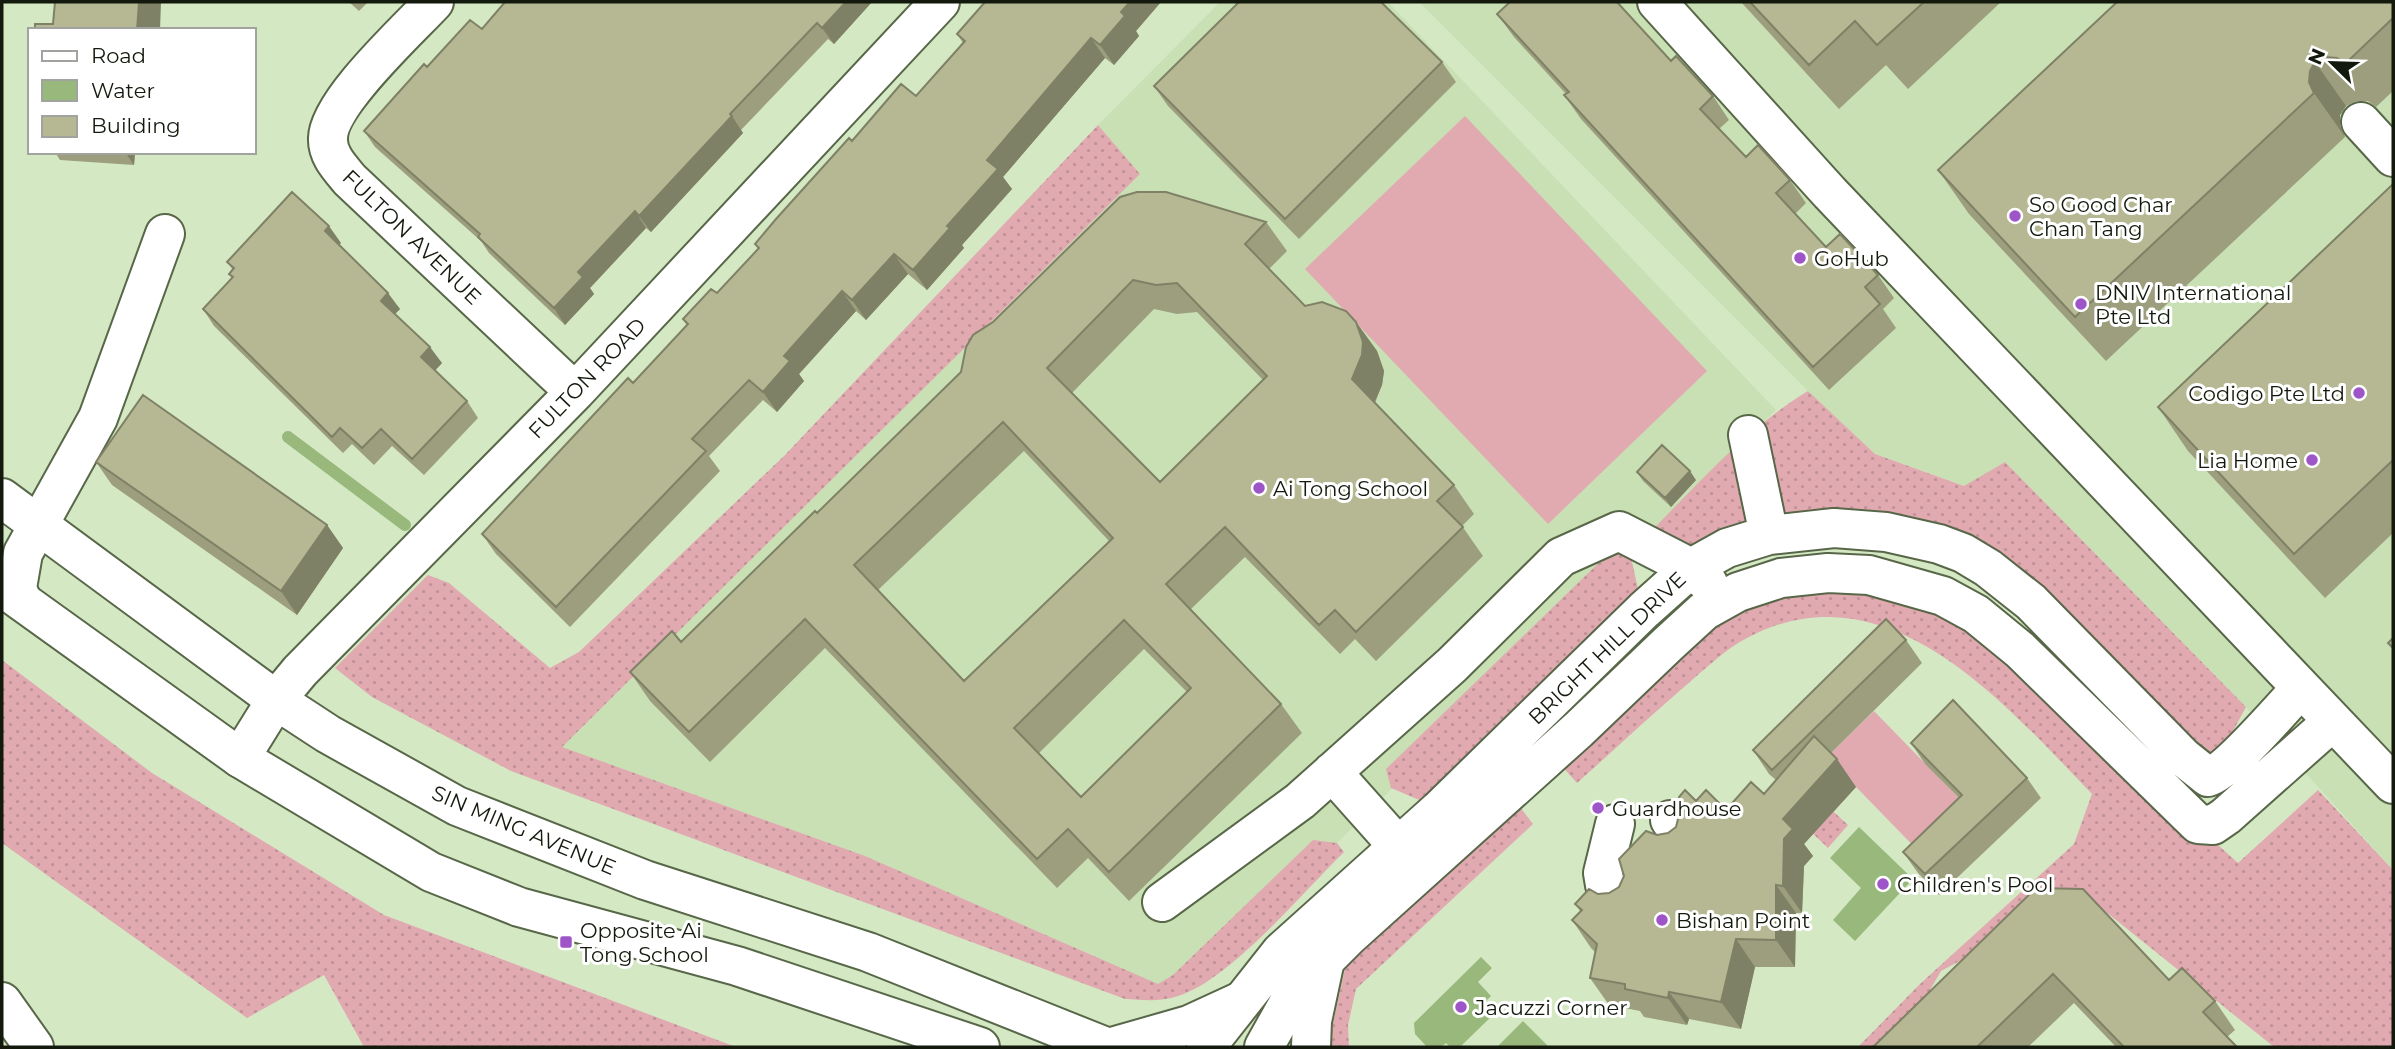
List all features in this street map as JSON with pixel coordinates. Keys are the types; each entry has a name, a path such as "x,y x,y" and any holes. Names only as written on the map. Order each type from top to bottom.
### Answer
{"street":[{"name":"FULTON AVENUE","path":"434,2 339,106 327,135 331,154 351,180 575,392"},
{"name":"FULTON ROAD","path":"240,758 276,700 575,392 940,2"},
{"path":"1657,2 1830,193 2393,784"},
{"path":"2361,121 2393,156"},
{"path":"165,234 98,418 21,548 17,581 12,594 240,758 348,824 468,890 519,907 737,965 980,1047"},
{"path":"1748,435 1769,535"},
{"name":"SIN MING AVENUE","path":"2,498 21,548 276,700 328,734 457,806 645,880 868,952 1106,1047"},
{"name":"BRIGHT HILL DRIVE","path":"1264,1047 1297,988 1325,960 1409,857 1439,810 1691,568 1727,548 1769,535 1834,528 1886,531 1940,544 1988,568 2031,602 2183,757 2208,777 2214,775 2236,755 2301,688"},
{"path":"1162,902 1300,801 1452,665 1561,557 1619,531 1691,568 1723,601"},
{"path":"1943,596 1977,610 1989,605 1997,596 2000,586 1988,568"},
{"name":"BRIGHT HILL DRIVE","path":"1206,1047 1281,952 1551,754 1704,611 1738,592 1781,578 1828,573 1869,575 1943,596 1976,614 2020,650 2198,824 2213,825 2226,816 2333,721"},
{"path":"1525,726 1551,754"},
{"path":"1332,772 1409,857"},
{"path":"1615,824 1603,873 1605,885 1622,900"},
{"path":"1311,1047 1312,1021 1325,960"},
{"path":"2,1002 34,1047"},
{"path":"1112,1047 1179,1028 1239,1002"}],"shaded area":[{"name":"Ai Tong School","path":"1220,2 1388,2 1776,410 1337,843 1173,991 865,856 561,747 1140,174 1098,125"},
{"path":"1419,2 2393,2 2393,870 2246,707 2005,462 1965,486 1875,454 1808,391"},
{"path":"1465,116 1707,371 1548,524 1305,269"},
{"path":"1098,125 1140,174 562,747 865,856 1158,984 1173,975 1313,840 1337,843 1344,852 1265,933 1220,972 1198,987 1172,998 1125,999 511,771 372,697 335,668 428,575 449,583 550,668 579,652 785,455"},
{"path":"1808,391 1875,454 1964,486 2005,462 2246,707 2208,777 2031,602 1886,532 1691,568 1641,541 1741,442"},
{"path":"1613,549 1630,553 1642,607 1436,807 1391,788 1386,769"},
{"path":"1781,579 1944,597 2238,863 2318,790 2393,870 2393,1047 2274,1047 2085,895 2059,888 2041,906 1969,956 1941,971 1930,990 1925,1011 1899,1047 1858,1047 1920,984 2074,844 2092,794 1982,686 1940,654 1895,631 1848,618 1798,620 1747,638 1722,654 1577,783 1551,754 1645,671"},
{"path":"2,660 152,773 384,915 736,1047 364,1047 324,975 247,1018 2,843"},
{"path":"1874,711 1976,816 1929,862 1827,757"},
{"path":"1809,789 1848,825 1828,848 1789,811"},
{"path":"1517,803 1533,824 1356,989 1348,1025 1349,1047 1331,1047 1331,1032 1347,960"}],"water":[{"name":"Children's Pool","path":"1859,827 1913,879 1855,941 1833,920 1861,888 1830,858"},
{"name":"Jacuzzi Corner","path":"1481,957 1492,968 1478,982 1491,996 1486,1001 1496,1012 1460,1047 1450,1047 1446,1043 1441,1047 1427,1047 1415,1034 1414,1023"},
{"path":"1523,1021 1549,1047 1497,1047"}],"building":[{"path":"55,2 139,2 137,28 35,28 35,24 53,24"},
{"path":"505,2 846,2 822,28 817,23 730,114 732,116 639,216 635,211 578,272 583,277 554,308 478,237 480,234 364,131 424,64 427,67 470,20 482,29"},
{"path":"985,2 1130,2 1121,12 1125,16 1100,45 1091,38 987,160 998,169 947,226 950,228 913,270 894,254 852,300 842,291 784,356 790,361 763,392 749,380 692,439 706,451 556,607 482,534 628,378 633,383 688,324 683,319 711,289 717,293 759,248 755,244 776,219 849,138 852,141 901,84 916,96 965,41 957,34"},
{"path":"1239,2 1381,2 1442,62 1285,219 1154,86"},
{"path":"1510,2 1617,2 1671,61 1676,56 1713,96 1700,109 1746,157 1758,145 1790,180 1776,193 1826,247 1840,234 1878,275 1865,287 1880,304 1813,367 1564,95 1569,92 1497,14"},
{"path":"1750,2 1924,2 1877,45 1855,21 1809,65"},
{"path":"2117,2 2393,2 2393,18 2346,63 2337,58 2326,57 2315,62 2310,71 2309,82 2314,93 2075,317 1938,170"},
{"path":"2393,184 2393,460 2294,554 2158,407"},
{"path":"292,192 329,226 325,231 388,293 381,301 430,347 421,357 467,401 412,459 381,429 362,448 340,428 332,437 203,309 233,277 229,274 234,268 227,262"},
{"path":"1137,192 1166,192 1266,222 1245,244 1305,306 1322,302 1346,311 1356,322 1363,342 1362,355 1352,379 1454,485 1437,501 1463,527 1356,632 1335,610 1319,625 1225,527 1166,584 1281,704 1109,872 1068,829 1037,859 805,619 689,732 630,672 672,631 681,642 815,511 817,513 961,372 966,347 973,335 993,322 1120,197","holes":["1133,280 1156,285 1177,283 1267,376 1160,482 1047,368","1003,422 1113,538 964,681 854,565","1124,620 1191,688 1081,797 1014,728"]},
{"path":"143,395 327,525 281,591 96,462"},
{"path":"1662,445 1690,471 1665,498 1637,472"},
{"path":"1886,619 1906,640 1772,770 1753,750"},
{"path":"1953,700 2027,778 1925,874 1903,852 1962,795 1911,743"},
{"name":"Bishan Point","path":"1814,736 1837,759 1783,819 1793,829 1784,839 1783,886 1776,885 1776,940 1736,939 1721,1002 1669,992 1668,998 1625,989 1625,984 1590,978 1597,944 1572,920 1582,910 1575,904 1589,889 1598,894 1609,893 1619,887 1624,876 1619,859 1646,831 1657,835 1668,833 1676,827 1681,807 1679,797 1685,790 1696,801 1706,790 1726,810 1751,782 1764,794"},
{"path":"2036,888 2083,889 2169,980 2182,968 2215,1001 2203,1012 2237,1047 2124,1047 2053,974 1977,1047 1873,1047"}],"waterway":[{"path":"288,437 405,525"}],"place":[{"name":"So Good Char Chan Tang","path":"2015,216"},
{"name":"GoHub","path":"1800,258"},
{"name":"DNIV International Pte Ltd","path":"2081,304"},
{"name":"Codigo Pte Ltd","path":"2359,393"},
{"name":"Lia Home","path":"2312,460"},
{"name":"Ai Tong School","path":"1259,488"},
{"name":"Guardhouse","path":"1598,808"},
{"name":"Children's Pool","path":"1883,884"},
{"name":"Bishan Point","path":"1662,920"},
{"name":"Opposite Ai Tong School","path":"566,942"},
{"name":"Jacuzzi Corner","path":"1461,1007"}]}
